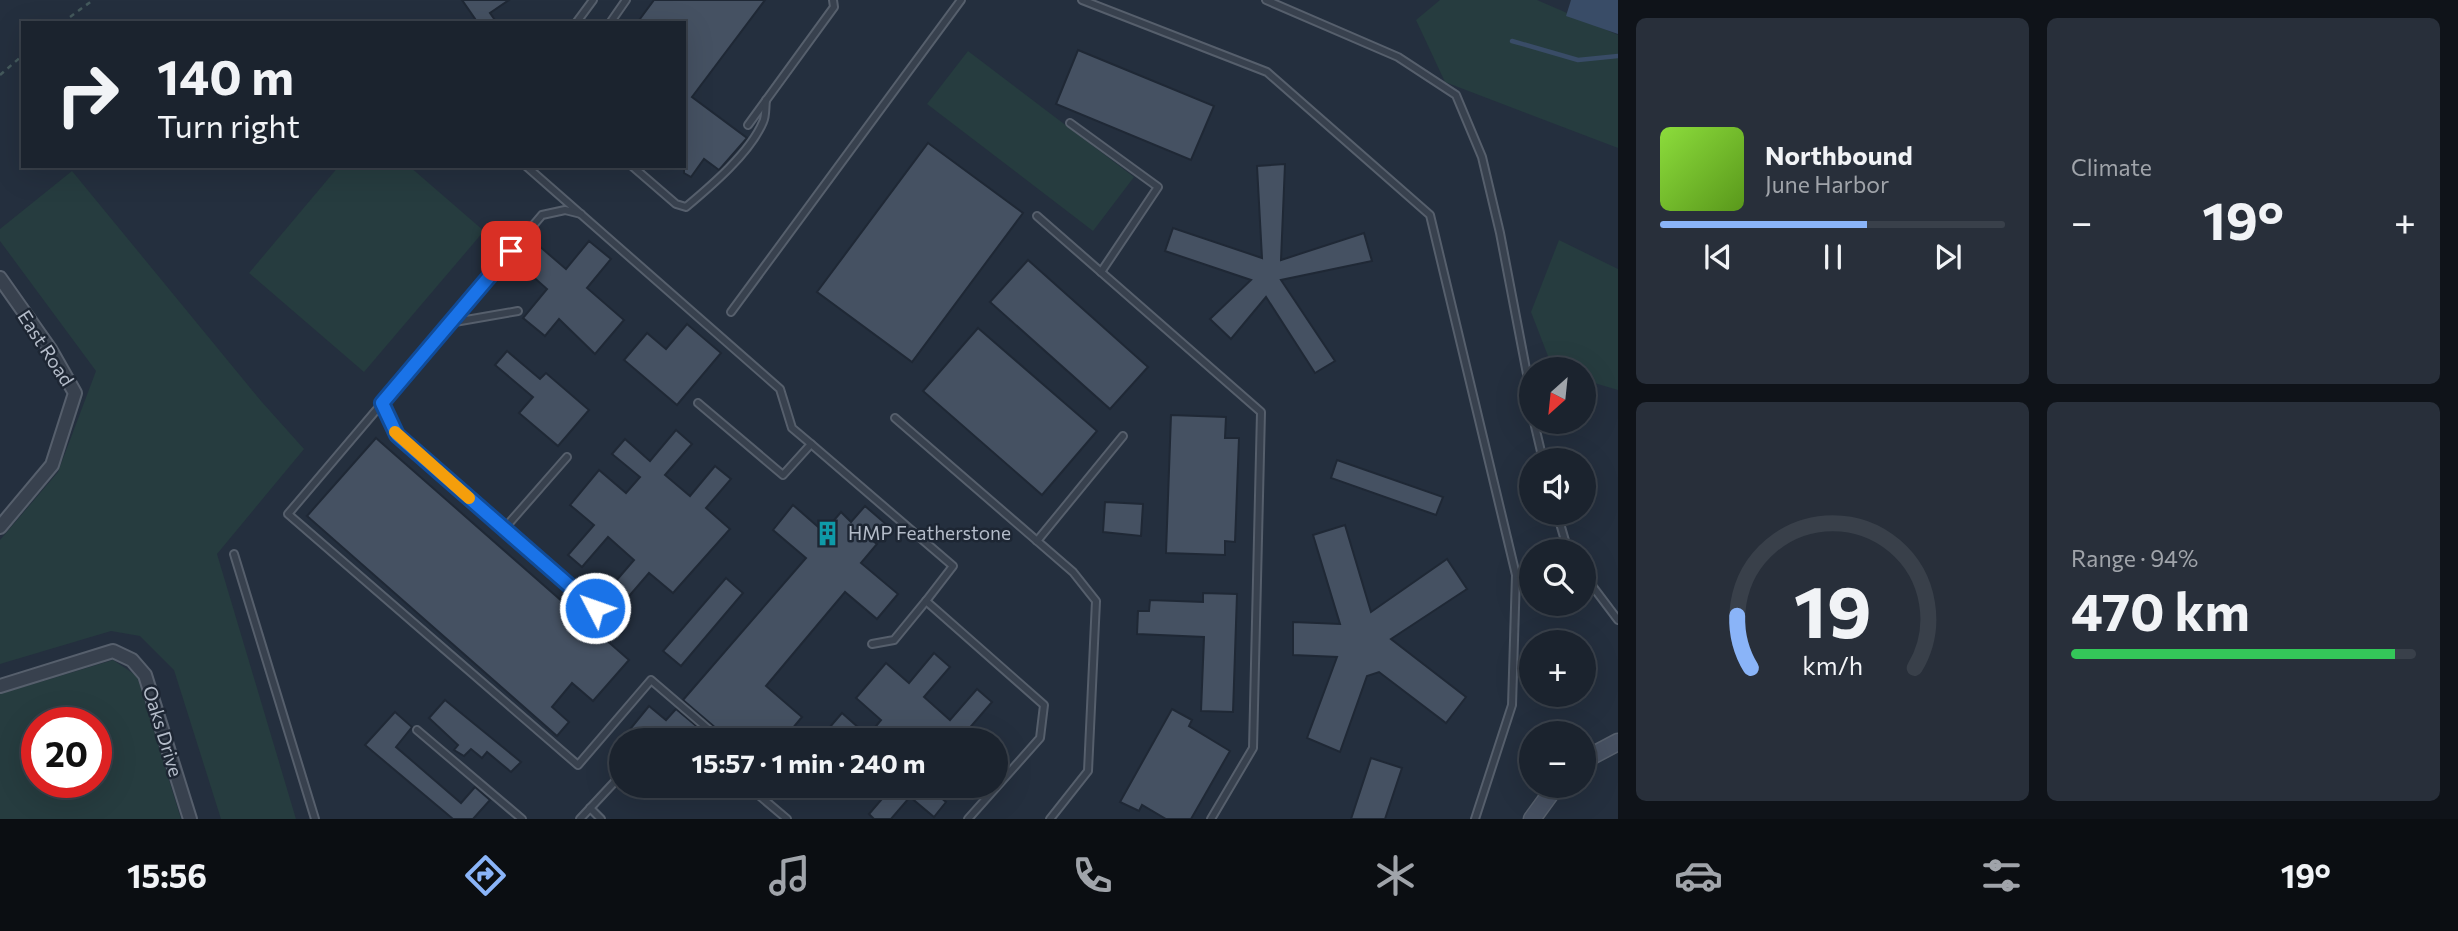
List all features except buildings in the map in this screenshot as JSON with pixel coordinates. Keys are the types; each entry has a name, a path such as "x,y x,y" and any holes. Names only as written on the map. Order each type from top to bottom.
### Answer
{"street":[{"name":"East Road","path":"0,278 50,349 75,393 52,465 0,527"},
{"name":"Oaks Drive","path":"0,686 113,651 132,660 145,675 190,819"},
{"path":"1596,754 1618,742"},
{"path":"1532,819 1547,798"}],"lane":[{"path":"577,21 593,0"},
{"path":"611,21 626,0"},
{"path":"748,125 834,7 833,0"},
{"path":"731,312 961,0"},
{"path":"1082,0 1267,72 1430,215 1516,575 1512,705 1475,819"},
{"path":"1266,0 1398,57 1456,95 1482,157 1524,357"},
{"path":"634,168 676,204 686,207 726,173 746,147 764,121 766,100"},
{"path":"1069,123 1158,187 1101,272"},
{"path":"528,168 780,389 792,428 953,566 894,640 872,644"},
{"path":"581,214 565,210 542,215 288,514 578,765 609,729"},
{"path":"1037,216 1261,412 1253,748 1211,819"},
{"path":"449,324 518,311"},
{"path":"382,403 397,435 595,608"},
{"path":"698,403 783,475 811,444"},
{"path":"895,418 1073,572 1096,601 1088,771 1050,819"},
{"path":"1037,541 1123,436"},
{"path":"504,529 567,457"},
{"path":"234,554 316,819"},
{"path":"1596,591 1618,620"},
{"path":"926,601 1045,705 1040,738 968,819"},
{"path":"610,728 651,680 707,728"},
{"path":"417,730 522,819"},
{"path":"580,819 609,788"},
{"path":"762,798 787,819"},
{"path":"590,808 601,819"}],"path":[{"path":"65,21 93,0"},
{"path":"0,75 21,57"}],"green space":[{"path":"1440,0 1537,0 1618,35 1618,148 1445,82 1416,20"},
{"path":"968,51 1134,177 1093,231 927,104"},
{"path":"337,168 411,168 484,231 364,372 249,273"},
{"path":"72,171 261,401 304,449 217,554 296,819 221,819 174,670 140,636 111,631 0,664 0,540 58,472 96,371 0,241 0,229"},
{"path":"1559,240 1618,269 1618,390 1596,384 1596,357 1548,357 1531,312"},
{"path":"113,660 137,676 181,819 0,819 0,694"}],"water":[{"path":"1571,0 1618,0 1618,34 1566,16"}],"waterway":[{"path":"1512,41 1578,60 1618,56"}],"slow traffic":[{"path":"395,432 469,498"}],"place":[{"name":"HMP Featherstone","path":"828,533"}],"route":[{"path":"511,251 382,403 397,435 595,608"}]}
